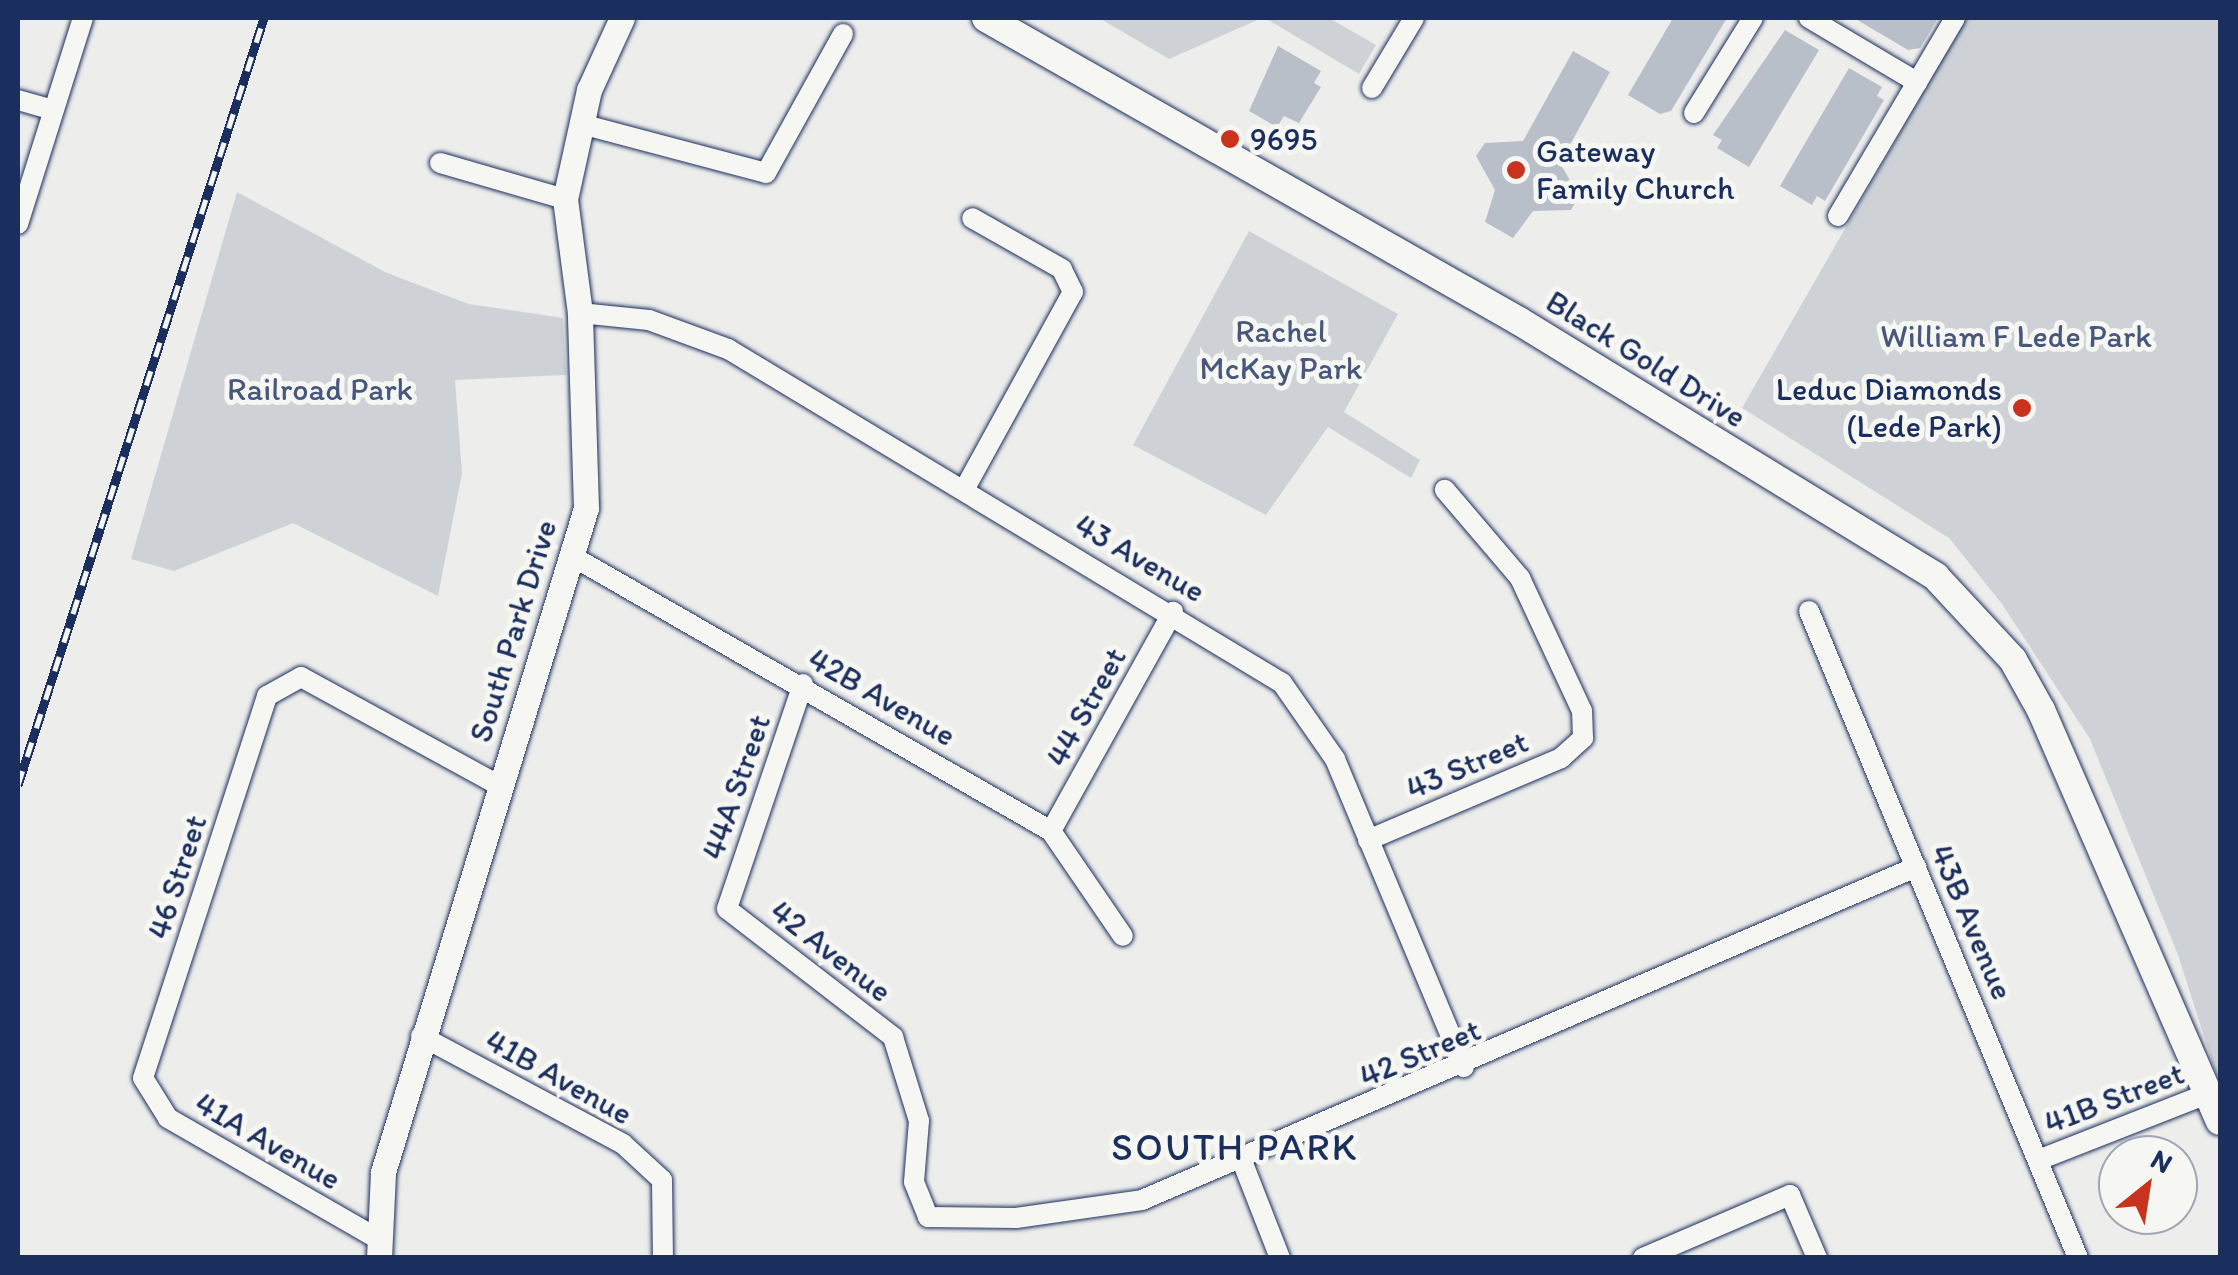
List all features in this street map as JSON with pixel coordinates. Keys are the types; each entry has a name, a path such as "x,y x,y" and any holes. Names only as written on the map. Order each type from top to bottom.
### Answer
{"main road":[{"name":"Black Gold Drive","path":"986,18 1519,321 1936,577 2005,650 2042,710 2220,1121"}],"street":[{"path":"18,224 84,18"},
{"name":"South Park Drive","path":"380,1249 383,1172 421,1036 586,508 580,313 564,198 581,124 622,18"},
{"path":"1372,88 1414,18"},
{"path":"1694,113 1752,18"},
{"path":"1809,18 1918,82"},
{"path":"1838,216 1955,18"},
{"path":"581,124 766,173 843,34"},
{"path":"18,100 54,110"},
{"path":"440,163 564,198"},
{"path":"964,490 1067,310 1072,283 1062,268 972,218"},
{"name":"43 Avenue","path":"580,313 650,320 728,350 1173,612 1295,695 1325,740 1464,1068"},
{"name":"43 Street","path":"1368,840 1561,758 1584,738 1582,711 1520,578 1444,490"},
{"name":"42B Avenue","path":"570,555 803,684 1051,832 1123,936"},
{"name":"43B Avenue","path":"1809,611 2041,1159 2078,1258"},
{"name":"44 Street","path":"1051,832 1173,612"},
{"name":"46 Street","path":"144,1078 267,696 301,677 500,786"},
{"name":"44A Street","path":"726,909 803,684"},
{"name":"42 Street","path":"928,1217 1016,1218 1142,1200 1464,1068 1916,867"},
{"name":"42 Avenue","path":"726,909 893,1037 919,1121 914,1182 928,1217"},
{"name":"41B Avenue","path":"421,1036 623,1144 662,1180 663,1258"},
{"name":"41A Avenue","path":"144,1078 168,1118 380,1249"},
{"name":"41B Street","path":"2041,1159 2208,1093"},
{"path":"1242,1161 1280,1258"},
{"path":"1642,1258 1790,1195 1817,1258"}],"green space":[{"path":"1099,18 1262,18 1169,59"},
{"path":"1265,18 1329,18 1376,45 1359,74"},
{"name":"William F Lede Park","path":"1966,18 2220,18 2220,1086 2178,955 2090,739 2002,604 1949,538 1742,408"},
{"name":"Railroad Park","path":"237,192 387,273 469,304 563,318 566,375 455,380 462,473 438,596 293,523 174,571 131,559"},
{"name":"Rachel McKay Park","path":"1249,231 1398,314 1344,412 1420,460 1411,478 1328,427 1266,515 1133,445"}],"building":[{"path":"1673,18 1727,18 1671,111 1660,114 1628,95"},
{"path":"1854,18 1938,18 1920,48 1908,50"},
{"path":"1785,30 1819,50 1749,167 1717,148 1722,140 1713,135"},
{"path":"1278,46 1321,71 1314,83 1321,87 1299,123 1284,116 1277,127 1249,111"},
{"path":"1573,51 1610,72 1560,163 1579,196 1571,210 1533,211 1513,238 1485,222 1495,190 1476,156 1485,143 1523,141"},
{"path":"1849,68 1882,87 1877,96 1884,100 1825,201 1817,196 1812,205 1780,186"}],"railway":[{"path":"18,785 264,18"}],"place":[{"name":"9695","path":"1230,139"},
{"name":"Gateway Family Church","path":"1516,170"},
{"name":"Leduc Diamonds (Lede Park)","path":"2022,408"}],"district":[{"name":"SOUTH PARK","path":"1235,1148"}]}
